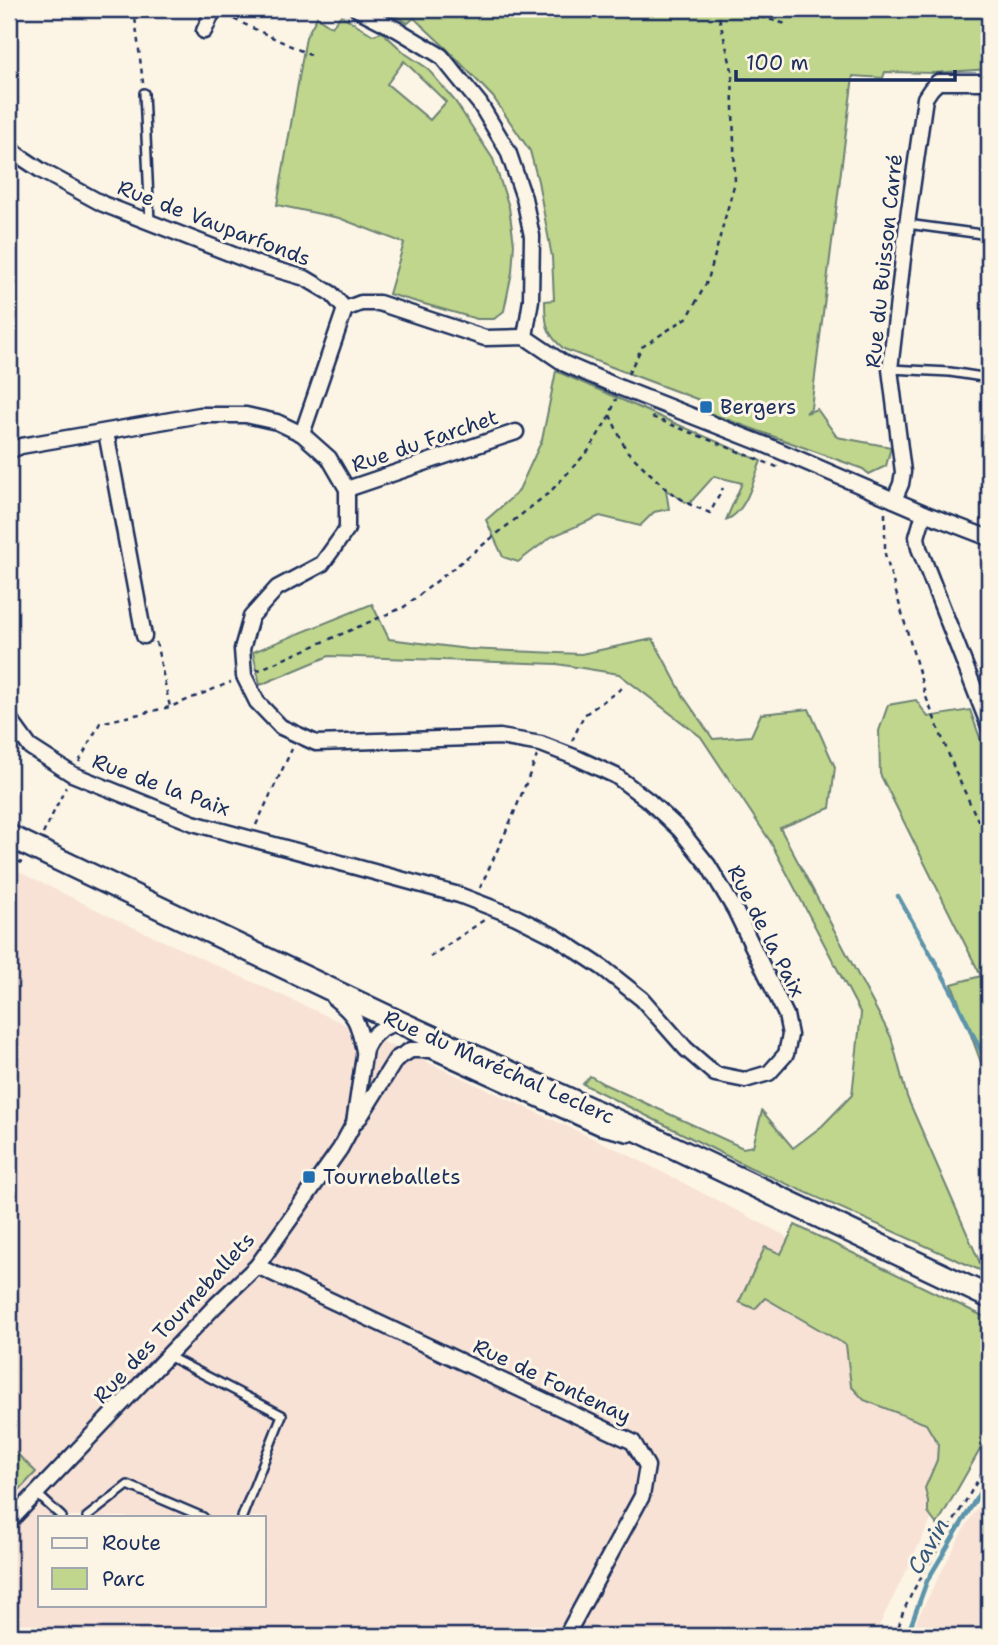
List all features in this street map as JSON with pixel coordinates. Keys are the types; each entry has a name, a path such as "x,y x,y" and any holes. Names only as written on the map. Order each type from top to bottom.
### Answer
{"main road":[{"name":"Rue du Maréchal Leclerc","path":"9,836 399,1022 989,1297"}],"street":[{"path":"204,31 214,9"},
{"path":"357,9 441,56 480,104 508,151 524,198 532,236 531,300 525,337"},
{"name":"Rue du Buisson Carré","path":"894,500 903,472 890,369 925,98 938,82 989,82"},
{"name":"Rue de Vauparfonds","path":"9,149 103,204 257,264 305,278 332,295 345,310"},
{"path":"302,434 345,310 361,303 379,303 485,338 525,337 565,363 621,388 989,538"},
{"path":"9,451 21,446 200,415 246,415 277,422 302,434 329,458 347,489"},
{"path":"106,432 144,635"},
{"name":"Rue du Farchet","path":"347,489 516,432"},
{"name":"Rue de la Paix","path":"9,718 30,747 72,774 193,823 475,901 516,917 556,937 603,968 642,999 686,1049 715,1074 745,1080 769,1073 786,1054 790,1035 786,1015 735,910 708,865 680,830 649,801 616,776 541,744 500,737 316,743 281,727 257,702 244,676 242,649 251,617 277,588 322,564 346,529 347,489"},
{"path":"924,513 917,537 919,548 989,726"},
{"path":"314,982 354,1016 358,1023 364,1056"},
{"name":"Rue des Tourneballets","path":"9,1522 216,1305 257,1266 340,1149 354,1124 364,1056 369,1041 375,1033 399,1022"},
{"path":"354,1124 396,1059 411,1050 432,1050 600,1127 670,1146"},
{"name":"Rue de Fontenay","path":"257,1266 633,1443 647,1466 642,1496 566,1636"}],"lane":[{"path":"144,93 150,222"},
{"path":"907,224 989,235"},
{"path":"890,369 950,372 989,378"},
{"path":"168,1356 282,1415 242,1516"},
{"path":"88,1516 128,1485 201,1516"},
{"path":"36,1493 61,1516"},
{"path":"9,1624 23,1636"}],"path":[{"path":"134,9 144,93"},
{"path":"214,9 310,55"},
{"path":"621,388 642,347 688,317 708,281 735,181 732,70 717,9"},
{"path":"754,9 761,18 786,24"},
{"path":"9,858 28,866 100,723 170,708 404,607 550,492 589,450 610,415 626,450 666,489 689,504 710,513 723,488"},
{"path":"652,417 787,471"},
{"path":"885,513 885,554 926,696 956,773 989,844"},
{"path":"144,635 154,636 170,708"},
{"path":"566,754 584,715 622,688"},
{"path":"253,838 256,825 298,735"},
{"path":"475,901 541,744"},
{"path":"430,957 498,910"},
{"path":"896,1636 913,1591 989,1461"}],"shaded area":[{"path":"9,867 120,921 623,1152 784,1235 960,1461 874,1636 9,1636"},
{"path":"989,1489 989,1636 913,1636 917,1619 962,1532"}],"green space":[{"path":"381,9 989,9 989,69 934,73 885,72 883,78 853,76 811,408 806,413 817,409 837,437 891,447 886,466 869,474 863,469 709,413 710,404 564,349 553,338 546,322 545,301 554,300 552,257 530,151 493,97 446,48 414,18 408,23"},
{"path":"341,15 373,35 382,32 406,54 427,68 455,101 493,159 509,207 514,244 512,272 504,311 494,319 477,319 389,294 404,243 339,218 277,205 306,37 317,17 332,27","holes":["404,61 446,102 430,120 387,84"]},
{"path":"556,371 761,461 739,510 726,520 742,483 714,476 689,504 666,490 669,509 654,512 640,526 600,516 551,537 518,562 503,557 486,520 518,492 542,440"},
{"path":"372,604 389,639 468,649 581,654 653,639 684,697 713,739 751,736 761,714 809,709 835,767 830,808 780,828 891,1037 907,1097 984,1272 749,1167 583,1084 590,1076 743,1148 753,1146 762,1111 793,1148 822,1126 852,1095 861,1014 770,841 701,737 619,674 557,664 329,656 260,685 253,652"},
{"path":"916,700 928,717 970,710 989,763 989,1084 952,984 981,976 880,774 879,731 888,705"},
{"path":"795,1225 989,1319 989,1434 937,1525 928,1513 925,1488 937,1460 938,1444 926,1424 864,1400 851,1386 846,1345 765,1298 755,1309 739,1302 765,1247 781,1254"},
{"path":"9,1446 36,1472 9,1501"}],"waterway":[{"path":"898,896 951,990 989,1067"},
{"name":"Cavin","path":"907,1636 927,1581 989,1477"}],"place":[{"name":"Bergers","path":"706,407"},
{"name":"Tourneballets","path":"309,1177"}]}
